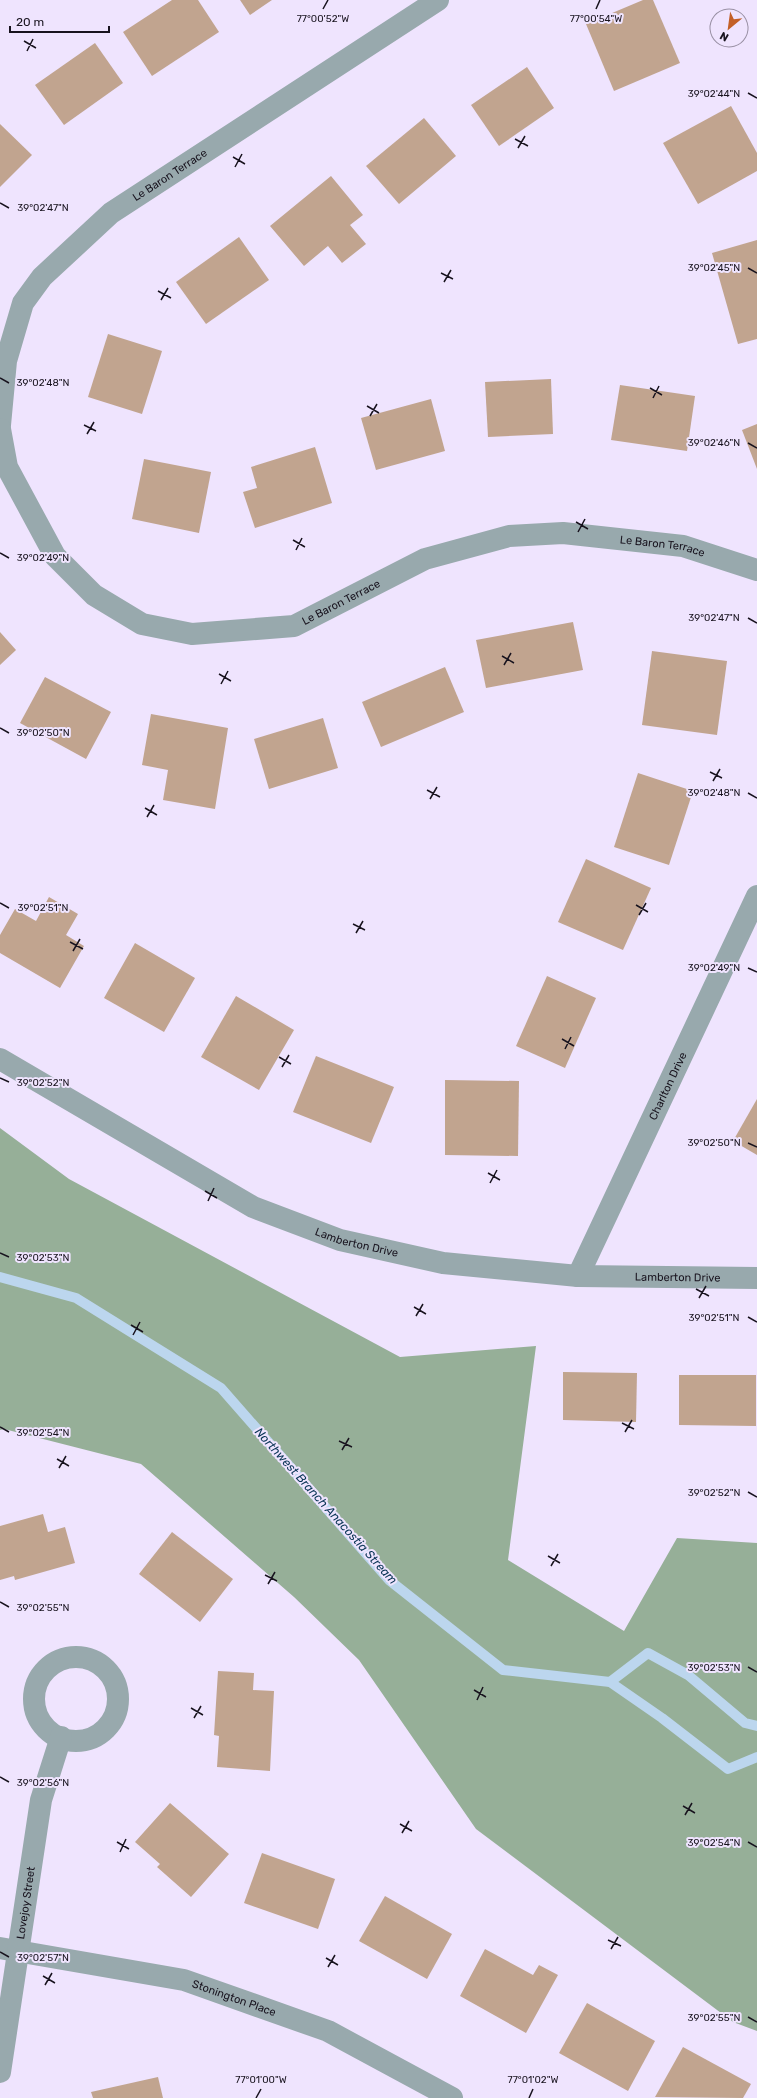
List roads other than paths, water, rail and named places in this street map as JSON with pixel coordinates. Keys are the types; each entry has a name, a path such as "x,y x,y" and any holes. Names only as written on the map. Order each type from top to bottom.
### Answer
{"street":[{"name":"Le Baron Terrace","path":"0,425 6,361 23,303 42,277 111,213 438,0"},
{"name":"Le Baron Terrace","path":"0,428 7,467 55,556 94,595 142,624 192,634 294,626 425,560 509,536 563,533 683,546 757,570"},
{"name":"Charlton Drive","path":"578,1276 757,896"},
{"name":"Lamberton Drive","path":"0,1059 253,1207 340,1240 443,1263 578,1276 757,1278"},
{"name":"Lovejoy Street","path":"0,2072 9,1949 41,1800 61,1737"},
{"name":"Stonington Place","path":"9,1949 184,1980 328,2031 452,2098"}],"waterway":[{"name":"Northwest Branch Anacostia Stream","path":"0,1277 76,1298 221,1388 389,1580 503,1670 610,1682 662,1718 728,1769 757,1757"},
{"path":"610,1682 648,1653 688,1675 745,1723 757,1726"}]}
